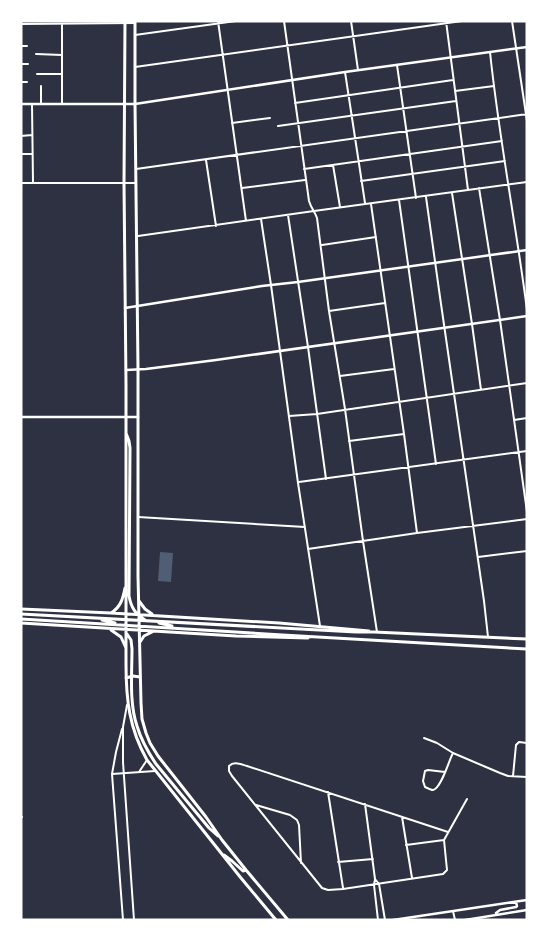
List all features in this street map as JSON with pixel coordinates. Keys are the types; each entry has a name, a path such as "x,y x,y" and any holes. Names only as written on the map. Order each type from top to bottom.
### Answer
{"main road":[{"path":"125,22 126,678 130,716 136,738 147,760 276,920"},
{"path":"135,22 139,642 142,719 150,743 158,756 222,840 288,920"},
{"path":"126,433 130,448 130,604 138,616 178,628"},
{"path":"111,613 122,600 126,582"},
{"path":"139,601 154,616"},
{"path":"21,609 139,614 320,626 376,632"},
{"path":"21,614 527,639"},
{"path":"85,617 114,622 128,634 132,649 133,705 140,736 156,764 209,828 222,840"},
{"path":"21,619 527,649"},
{"path":"21,623 292,638 318,637"},
{"path":"109,628 119,635 126,649"},
{"path":"139,642 144,636 154,631"},
{"path":"126,678 140,677"},
{"path":"221,854 229,858 242,871 246,870"},
{"path":"270,920 271,913"}],"street":[{"path":"135,35 236,21"},
{"path":"284,21 310,206 317,218 376,632"},
{"path":"351,21 358,70"},
{"path":"135,67 462,21"},
{"path":"512,21 527,121"},
{"path":"21,24 135,22"},
{"path":"218,22 246,221"},
{"path":"446,22 468,190"},
{"path":"62,24 62,104"},
{"path":"21,46 27,46"},
{"path":"21,104 135,104 358,70 527,48"},
{"path":"490,52 527,310"},
{"path":"36,54 62,55"},
{"path":"21,64 28,64"},
{"path":"397,65 416,198"},
{"path":"346,72 365,204"},
{"path":"38,74 62,74"},
{"path":"295,103 453,80"},
{"path":"21,82 27,82"},
{"path":"41,86 41,104"},
{"path":"455,91 494,86"},
{"path":"278,126 456,101"},
{"path":"32,104 32,183"},
{"path":"136,170 526,114"},
{"path":"232,123 270,118"},
{"path":"21,136 32,136"},
{"path":"304,169 502,141"},
{"path":"21,154 32,154"},
{"path":"206,160 216,226"},
{"path":"361,181 505,161"},
{"path":"333,165 340,208"},
{"path":"242,188 306,180"},
{"path":"137,237 527,182"},
{"path":"21,183 136,183"},
{"path":"479,188 518,452 525,484 527,512"},
{"path":"452,192 481,390"},
{"path":"426,196 488,637"},
{"path":"399,200 436,464"},
{"path":"371,204 417,533"},
{"path":"288,215 326,479"},
{"path":"261,219 320,626"},
{"path":"321,245 376,237"},
{"path":"125,308 271,285 527,250"},
{"path":"330,311 386,302"},
{"path":"126,370 216,360 527,316"},
{"path":"340,376 395,369"},
{"path":"289,416 317,414 527,383"},
{"path":"21,418 138,417"},
{"path":"514,420 527,418"},
{"path":"349,441 404,434"},
{"path":"298,483 527,451"},
{"path":"138,517 305,526"},
{"path":"308,549 527,519"},
{"path":"478,557 527,551"},
{"path":"21,703 21,722"},
{"path":"122,920 112,774 128,703"},
{"path":"123,727 124,774 134,920"},
{"path":"424,738 437,742 452,753 500,773 527,777"},
{"path":"513,776 516,745 520,742 527,743"},
{"path":"445,772 425,771 423,781 425,788 434,790 437,788 445,772 452,753"},
{"path":"139,772 147,760"},
{"path":"448,832 239,764 232,764 228,768 232,776 301,863 322,888 328,890 443,874 446,870 444,840 467,799"},
{"path":"112,774 155,771"},
{"path":"328,792 343,889"},
{"path":"254,804 290,815 297,820 301,863"},
{"path":"365,804 375,879 378,920"},
{"path":"402,817 412,878"},
{"path":"406,845 444,840"},
{"path":"338,862 372,859"},
{"path":"375,879 378,884 385,920"},
{"path":"394,920 527,900"},
{"path":"495,914 500,910 516,907 516,902"},
{"path":"465,920 527,910"},
{"path":"453,911 455,920"}],"water":[{"path":"160,552 173,553 171,582 158,581"}]}
